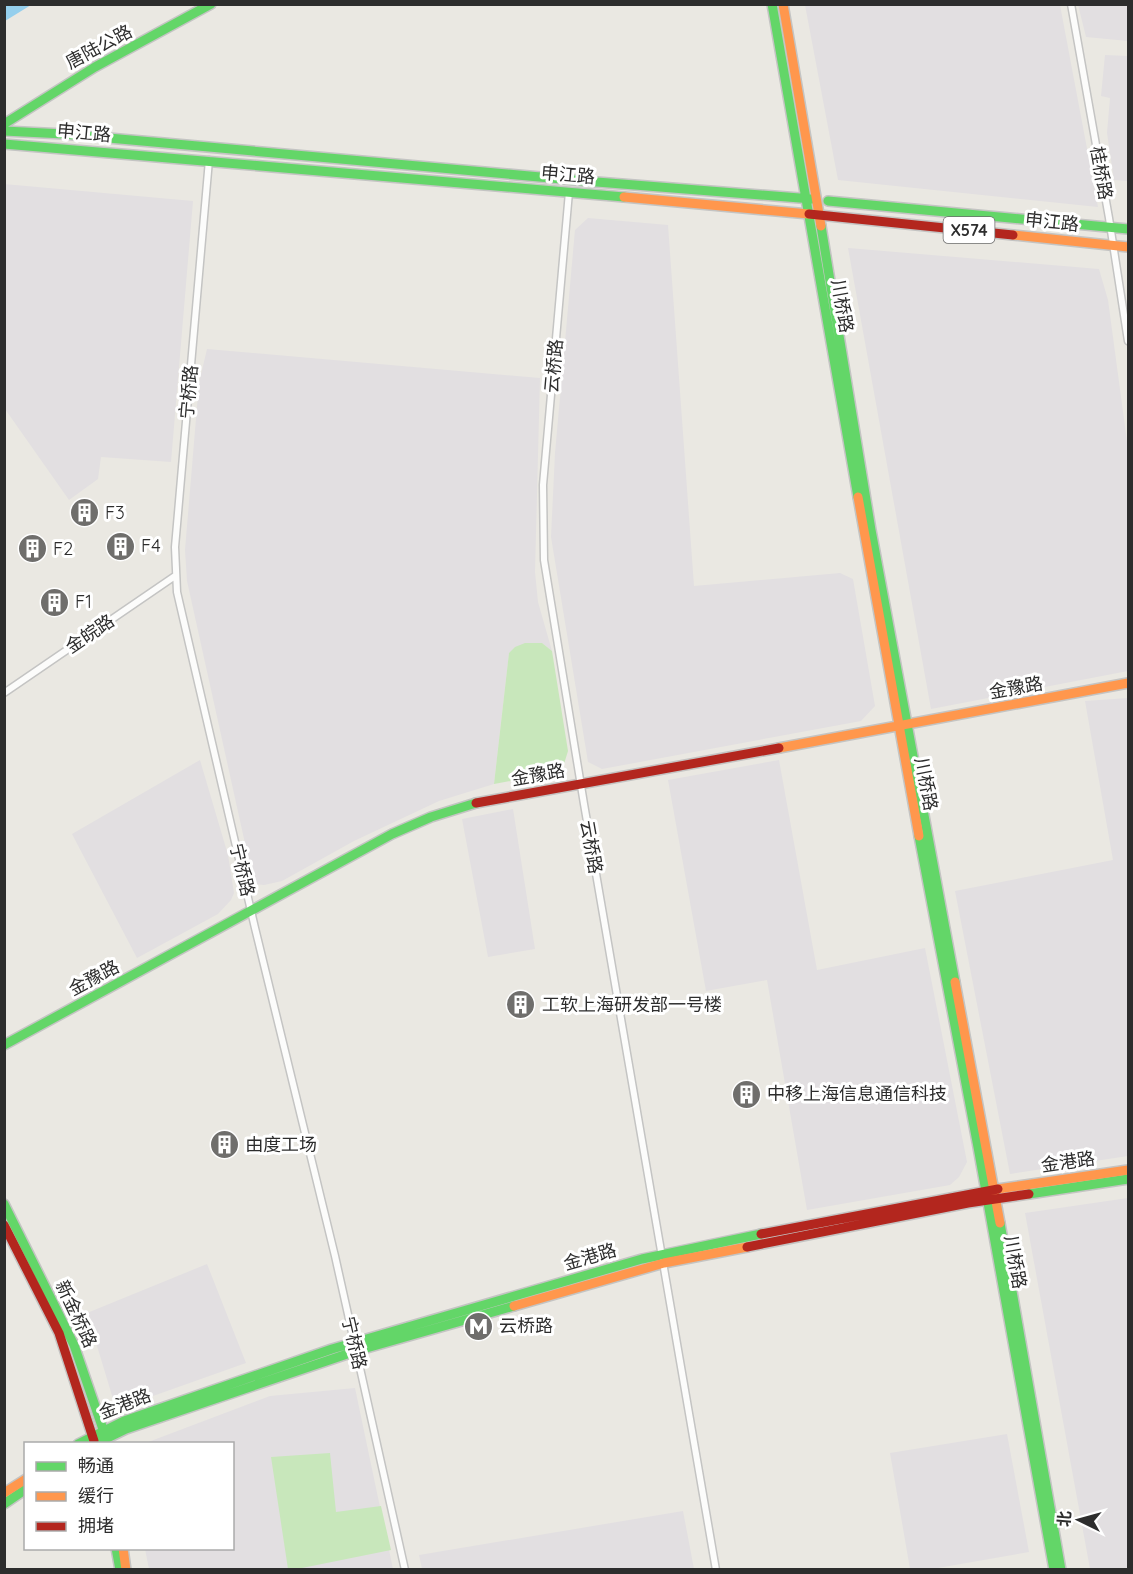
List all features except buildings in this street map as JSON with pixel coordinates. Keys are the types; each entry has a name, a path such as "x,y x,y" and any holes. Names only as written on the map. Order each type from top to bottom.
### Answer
{"street":[{"name":"唐陆公路","path":"4,116 87,65 199,4"},
{"name":"唐陆公路","path":"4,123 95,67 211,4"},
{"name":"川桥路","path":"772,4 902,725 1061,1569"},
{"name":"川桥路","path":"783,4 820,215 902,725"},
{"name":"桂桥路","path":"1071,4 1111,227 1128,341"},
{"name":"申江路","path":"4,131 64,134 584,181 807,198 1128,229"},
{"name":"申江路","path":"4,144 209,160 820,215 1128,247"},
{"name":"宁桥路","path":"209,160 175,547 175,576 252,912 329,1231 405,1569"},
{"name":"云桥路","path":"569,192 543,485 543,536 547,585 716,1569"},
{"name":"金皖路","path":"4,693 175,576"},
{"name":"金豫路","path":"4,1046 392,834 431,817 473,804 1128,683"},
{"name":"金港路","path":"94,1441 355,1346 663,1258 1128,1170"},
{"name":"金港路","path":"990,1195 1128,1179"},
{"name":"川桥路","path":"990,1195 1054,1569"},
{"name":"新金桥路","path":"4,1204 74,1345 106,1437"},
{"name":"新金桥路","path":"4,1225 59,1333 94,1441"},
{"path":"4,1493 24,1480"},
{"path":"4,1504 24,1491"},
{"path":"116,1550 120,1569"},
{"path":"123,1550 126,1569"}],"shaded area":[{"path":"805,5 1060,5 1098,207 838,180"},
{"path":"1078,5 1128,5 1128,41 1086,37"},
{"path":"1105,55 1128,56 1128,181 1114,180 1107,133 1110,98 1101,96"},
{"path":"4,184 193,201 171,462 101,457 98,479 69,500 5,409"},
{"path":"588,218 668,225 694,586 840,573 853,579 875,706 861,721 602,769 588,762 551,537 555,453 575,230"},
{"path":"848,248 1099,269 1108,300 1128,449 1128,671 931,709"},
{"path":"207,349 540,378 535,572 538,602 552,651 542,643 509,653 494,784 439,801 354,841 282,881 264,885 254,884 187,581 185,550 199,383"},
{"path":"1128,698 1128,1156 1010,1174 955,891 1113,860 1085,701"},
{"path":"200,760 228,855 234,893 231,900 218,914 137,958 72,834"},
{"path":"779,760 817,970 925,948 967,1162 959,1177 950,1185 807,1210 767,980 706,991 668,780"},
{"path":"513,809 535,949 488,957 462,819"},
{"path":"1128,1198 1128,1569 1090,1569 1025,1213"},
{"path":"207,1264 246,1363 122,1407 114,1402 87,1313"},
{"path":"355,1388 393,1569 149,1569 145,1550 234,1550 234,1442 148,1442 270,1396"},
{"path":"1007,1434 1029,1552 932,1569 910,1569 890,1453"},
{"path":"683,1511 694,1569 422,1569 419,1555"}],"green space":[{"path":"525,643 542,643 552,651 568,751 564,764 555,773 494,784 509,653 515,647"},
{"path":"330,1453 336,1512 381,1506 391,1550 288,1569 271,1457"}],"water":[{"path":"5,4 31,4 31,5 5,21"}],"traffic: fast":[{"path":"4,124 95,67 211,4"},
{"path":"772,4 858,497"},
{"path":"4,131 64,134 584,181 812,199"},
{"path":"4,144 624,197"},
{"path":"828,201 1128,229"},
{"path":"821,226 871,530 955,982"},
{"path":"4,1045 392,834 431,817 476,803"},
{"path":"919,836 1054,1570"},
{"path":"1029,1194 1128,1179"},
{"path":"4,1204 74,1345 105,1435"},
{"path":"1000,1223 1061,1570"},
{"path":"82,1442 124,1421 332,1349 642,1259 761,1234"},
{"path":"99,1442 126,1429 356,1351 514,1306"},
{"path":"4,1504 24,1490"},
{"path":"116,1550 120,1570"}],"traffic: slow":[{"path":"783,4 821,226"},
{"path":"624,197 809,214"},
{"path":"1013,235 1128,247"},
{"path":"858,497 919,836"},
{"path":"779,748 1128,683"},
{"path":"955,982 1000,1223"},
{"path":"998,1189 1128,1170"},
{"path":"514,1306 664,1263 747,1247"},
{"path":"4,1493 24,1480"},
{"path":"123,1550 126,1570"}],"traffic: jam":[{"path":"809,214 1013,235"},
{"path":"476,803 779,748"},
{"path":"761,1234 998,1189"},
{"path":"747,1247 968,1203 1029,1194"},
{"path":"4,1225 59,1333 94,1441"}],"place":[{"name":"F3","path":"84,513"},
{"name":"F4","path":"120,546"},
{"name":"F2","path":"32,549"},
{"name":"F1","path":"54,602"},
{"name":"工软上海研发部一号楼","path":"521,1005"},
{"name":"中移上海信息通信科技","path":"746,1094"},
{"name":"由度工场","path":"224,1145"},
{"name":"云桥路","path":"478,1326"}]}
